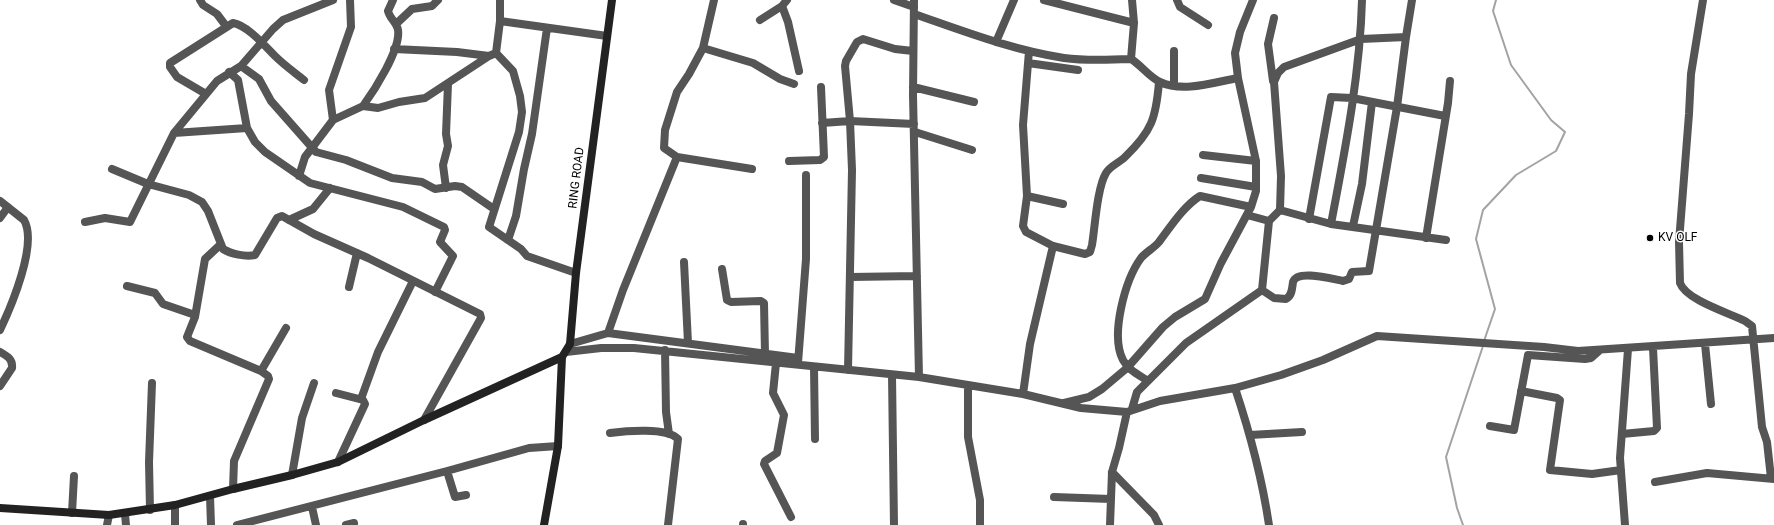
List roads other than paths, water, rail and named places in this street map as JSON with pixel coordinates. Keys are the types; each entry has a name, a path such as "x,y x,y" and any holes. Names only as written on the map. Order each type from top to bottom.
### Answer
{"street":[{"path":"200,0 216,14 226,26"},
{"path":"85,222 105,218 128,223 174,133 217,81 229,72 241,66 262,43 272,29 287,18 320,7 333,0"},
{"path":"332,120 329,90 350,27 350,0"},
{"path":"300,176 305,157 332,120 363,106 380,83 398,35 396,24 388,11 393,0"},
{"path":"396,24 412,9 432,6 438,0"},
{"path":"363,106 378,108 399,102 421,100 448,84 492,54 500,21 500,0"},
{"name":"RING ROAD","path":"544,525 558,446 566,351 612,0"},
{"path":"714,0 703,48 689,74 679,86 665,130 664,148 677,156 752,169"},
{"path":"894,0 996,42 1029,51 1084,60 1130,59 1159,82 1191,86 1238,78"},
{"path":"996,42 1014,0"},
{"path":"1044,0 1134,23"},
{"path":"1130,59 1134,23 1132,0"},
{"path":"1177,0 1180,6 1208,25"},
{"path":"1061,404 1093,395 1127,368 1163,327 1175,317 1205,299 1221,263 1251,207 1256,187 1256,161 1238,78 1235,53 1236,45 1253,0"},
{"path":"1331,224 1345,150 1361,39 1362,0"},
{"path":"1262,290 1274,298 1286,299 1290,296 1294,280 1298,276 1306,275 1343,281 1348,279 1352,272 1369,271 1397,107 1412,0"},
{"path":"1655,482 1707,473 1772,478 1767,442 1762,427 1753,330 1750,324 1696,298 1682,288 1680,283 1679,242 1691,74 1703,0"},
{"path":"760,20 784,3 799,71"},
{"path":"914,7 913,87 919,377"},
{"path":"1110,525 1112,472 1120,448 1129,411 1135,396 1186,343 1262,290 1269,221 1280,210 1281,176 1274,82 1268,44 1274,18"},
{"path":"500,21 607,36"},
{"path":"206,94 177,77 170,65 226,26 233,23 239,24 304,80"},
{"path":"508,240 516,216 532,134 547,28"},
{"path":"1274,82 1278,73 1284,67 1361,39 1406,37"},
{"path":"848,370 852,170 850,121 845,66 846,61 857,42 866,39 895,49 913,51"},
{"path":"703,48 753,63 780,79 794,84"},
{"path":"394,49 492,54 513,71 520,96 522,112 520,132 489,227 521,249 527,256 576,273"},
{"path":"1029,51 1023,125 1027,196 1023,223 1025,231 1053,246 1085,254 1090,250 1104,176 1107,171 1124,158 1150,128 1157,108 1159,82"},
{"path":"1174,51 1174,85"},
{"path":"1028,63 1078,70"},
{"path":"241,66 260,79 271,101 316,152 346,160 392,178 422,182 435,189 455,186 462,187 494,209"},
{"path":"229,72 238,80 247,128 255,142 265,152 310,183 403,207 444,227 445,230 440,242 453,256 435,292"},
{"path":"1426,238 1450,81"},
{"path":"446,188 443,165 448,146 446,134 448,84"},
{"path":"789,161 823,159 821,87"},
{"path":"913,87 974,102"},
{"path":"1309,219 1331,98 1333,96 1352,98 1445,116"},
{"path":"1353,226 1362,184 1372,102"},
{"path":"822,123 850,121 915,128 972,150"},
{"path":"174,133 247,128"},
{"path":"1204,155 1256,161"},
{"path":"608,333 623,290 677,156"},
{"path":"112,170 148,184 189,195 202,202 208,211 223,249 228,252 255,255 277,218 280,216 314,234 357,253 478,312 481,318 424,420"},
{"path":"798,362 806,259 806,175"},
{"path":"1201,178 1256,187"},
{"path":"289,220 313,209 330,188"},
{"path":"1027,196 1063,204"},
{"path":"1148,382 1127,368 1122,359 1118,334 1123,299 1142,258 1156,246 1178,218 1200,196 1251,207"},
{"path":"0,201 25,222 27,244 23,274 11,308 0,330"},
{"path":"0,218 8,207"},
{"path":"1280,210 1331,224 1446,240"},
{"path":"1247,215 1269,221"},
{"path":"221,244 205,259 196,315 187,337 190,340 261,371 268,376 269,380 234,461 233,489"},
{"path":"1023,394 1030,344 1053,246"},
{"path":"349,288 357,253"},
{"path":"684,262 688,343"},
{"path":"722,269 727,300 731,302 761,301 764,303 765,354"},
{"path":"850,277 917,276"},
{"path":"361,399 378,352 413,281"},
{"path":"127,286 155,293 163,304 196,315"},
{"path":"261,371 286,328"},
{"path":"0,508 72,514 125,514 175,505 338,462 566,351 608,333 765,354 814,367 919,377 1023,394 1081,408 1129,411 1160,401 1235,388 1281,375 1323,360 1365,340 1386,335 1578,351 1653,348 1755,341 1774,338"},
{"path":"1705,344 1711,404"},
{"path":"566,351 601,348 665,350 776,363 798,362"},
{"path":"1622,434 1654,430 1656,428 1653,348"},
{"path":"1625,525 1621,470 1628,349"},
{"path":"665,350 666,412 669,434"},
{"path":"1490,426 1514,430 1527,357 1530,354 1585,359 1591,358 1600,350"},
{"path":"0,352 10,359 13,365 0,386"},
{"path":"776,363 773,393 784,412 784,418 777,453 765,461 764,464 791,517"},
{"path":"814,367 815,439"},
{"path":"892,375 894,525"},
{"path":"150,510 149,462 152,383"},
{"path":"292,475 302,418 314,383"},
{"path":"968,386 968,437 980,500 980,525"},
{"path":"1235,388 1250,435 1263,487 1269,525"},
{"path":"1521,391 1558,398 1560,400 1550,470 1592,474 1621,470"},
{"path":"336,393 365,401 365,404 338,462"},
{"path":"610,433 636,430 669,434 678,437 679,441 668,525"},
{"path":"1250,435 1302,432"},
{"path":"237,525 312,507 529,448 558,446"},
{"path":"447,471 455,497 466,495"},
{"path":"1112,472 1154,515 1159,525"},
{"path":"72,514 74,476"},
{"path":"210,496 211,525"},
{"path":"1054,497 1111,499"},
{"path":"175,505 175,525"},
{"path":"312,507 316,525"},
{"path":"125,514 126,525"},
{"path":"107,525 109,515"}],"waterway":[{"path":"1484,341 1495,309 1476,239 1483,210 1516,175 1556,151 1565,132 1551,120 1511,65 1493,11 1496,0"},
{"path":"1463,525 1457,508 1446,457 1483,346"}],"place":[{"name":"KV OLF","path":"1650,238"}]}
